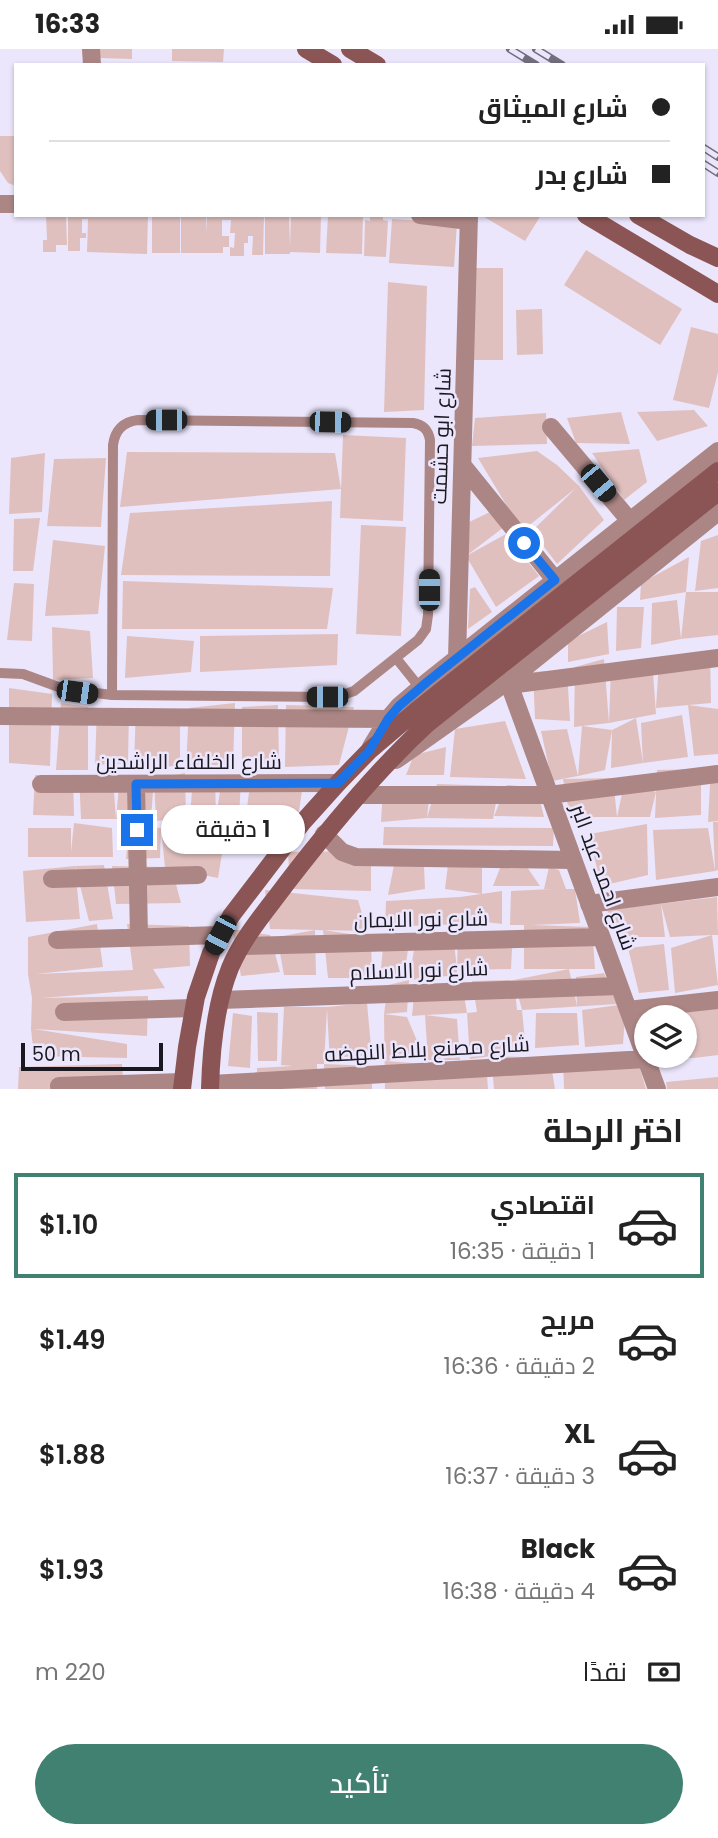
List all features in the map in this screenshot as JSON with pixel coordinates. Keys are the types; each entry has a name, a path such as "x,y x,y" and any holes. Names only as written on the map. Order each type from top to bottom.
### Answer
{"main road":[{"path":"306,49 330,63"},
{"path":"350,49 374,63"},
{"path":"589,217 718,294"},
{"path":"641,217 718,258"},
{"path":"210,1087 221,1000 231,966 249,933 324,834 404,744 485,667 718,471"},
{"path":"182,1085 193,1008 211,953 220,935 231,916 302,823 338,783 369,751 718,492"}],"street":[{"name":"شارع ابو حشمت","path":"457,659 469,218"},
{"path":"551,427 630,521"},
{"path":"369,751 399,706 718,451"},
{"path":"463,466 555,580"},
{"path":"384,767 508,683 718,512"},
{"path":"508,683 718,658"},
{"name":"شارع احمد عبد البر","path":"508,683 634,1026"},
{"path":"0,716 388,719"},
{"path":"359,795 549,795 718,773"},
{"name":"شارع الخلفاء الراشدين","path":"41,784 338,783"},
{"path":"136,784 139,937"},
{"path":"324,834 342,852 356,857 573,860"},
{"path":"52,879 198,875"},
{"path":"589,904 718,887"},
{"path":"57,940 220,935"},
{"name":"شارع نور الايمان","path":"242,946 601,937"},
{"name":"شارع نور الاسلام","path":"221,1000 619,986"},
{"path":"628,1010 718,1000"},
{"path":"64,1012 193,1008"},
{"name":"شارع مصنع بلاط النهضه","path":"210,1087 634,1060"},
{"name":"شارع احمد عبد البر","path":"649,1068 657,1089"},
{"path":"59,1086 182,1085"}],"lane":[{"path":"0,673 32,676 77,692 112,695 337,697 354,691 418,640 428,622 429,440 426,429 418,423 138,420 119,429 113,439 112,695"},
{"path":"396,658 420,688"}],"building":[{"path":"99,49 132,49 132,59 98,58"},
{"path":"172,49 224,49 223,62 172,61"},
{"path":"0,136 14,136 14,185 8,183 0,171"},
{"path":"46,217 66,217 67,245 56,245 56,252 43,252 43,240 47,240"},
{"path":"68,217 148,217 147,254 87,252 88,219 82,219 82,233 86,233 86,238 80,238 80,251 68,251"},
{"path":"152,217 180,217 180,253 152,253"},
{"path":"181,217 206,217 207,233 207,217 264,217 263,255 252,255 253,236 248,236 248,243 244,243 244,256 230,256 230,247 234,248 235,233 230,233 231,220 222,220 222,236 229,236 229,247 223,247 223,253 181,253"},
{"path":"265,217 289,217 290,246 291,217 321,217 320,253 265,254"},
{"path":"328,217 363,217 362,254 326,253"},
{"path":"370,217 383,217 383,220 388,221 386,257 364,256 365,220 370,221"},
{"path":"484,217 540,217 525,241"},
{"path":"392,219 457,223 454,267 389,263"},
{"path":"586,250 682,309 660,345 564,285"},
{"path":"473,268 503,268 503,360 473,360"},
{"path":"388,282 427,286 424,410 384,412"},
{"path":"542,309 543,354 517,355 516,310"},
{"path":"691,327 718,334 718,372 709,408 673,400"},
{"path":"694,410 708,426 657,441 637,412"},
{"path":"621,412 630,444 576,443 567,418"},
{"path":"546,413 547,444 472,446 475,418"},
{"path":"343,435 406,438 403,521 340,518"},
{"path":"639,449 647,482 624,500 592,453"},
{"path":"537,451 579,486 604,520 557,564 532,531 576,488 522,531 478,458"},
{"path":"127,452 335,453 341,489 120,507"},
{"path":"45,453 42,512 9,514 11,458"},
{"path":"106,458 101,527 47,526 54,459"},
{"path":"332,501 330,576 121,575 130,513"},
{"path":"490,512 504,527 466,556 467,523"},
{"path":"40,518 33,571 13,571 14,519"},
{"path":"361,525 406,527 401,636 356,634"},
{"path":"506,534 539,576 496,607 466,556"},
{"path":"718,535 718,588 695,591 701,541"},
{"path":"53,540 105,546 98,614 45,616"},
{"path":"689,557 686,592 640,600 641,583"},
{"path":"123,581 333,588 327,629 122,629"},
{"path":"14,583 34,584 32,641 7,640"},
{"path":"475,587 492,612 468,629 470,589"},
{"path":"686,592 718,592 718,635 681,639"},
{"path":"677,600 681,639 651,645 652,603"},
{"path":"617,607 644,607 641,648 616,651"},
{"path":"607,622 609,654 568,662 568,641"},
{"path":"52,627 90,631 93,678 53,680"},
{"path":"338,634 337,665 200,672 200,636"},
{"path":"127,636 194,641 191,672 125,678"},
{"path":"710,653 711,703 656,708 659,660"},
{"path":"604,659 609,723 574,727 575,667"},
{"path":"652,659 656,714 609,723 611,666"},
{"path":"567,670 570,721 535,719 533,672"},
{"path":"9,688 52,694 50,766 9,763"},
{"path":"61,703 88,707 88,770 56,770"},
{"path":"235,703 233,766 186,766 189,708"},
{"path":"278,705 279,764 242,762 242,707"},
{"path":"286,705 354,707 339,765 285,767"},
{"path":"688,705 718,709 718,754 694,756"},
{"path":"97,708 129,710 128,763 95,765"},
{"path":"136,708 180,710 180,767 134,764"},
{"path":"682,715 688,757 643,763 641,723"},
{"path":"636,718 643,763 611,768 612,730"},
{"path":"505,721 526,779 450,777 455,729"},
{"path":"582,726 612,730 605,770 578,776"},
{"path":"567,729 578,776 552,781 541,731"},
{"path":"446,747 444,775 406,775 414,755"},
{"path":"718,765 718,821 708,822 711,766"},
{"path":"701,769 701,815 655,818 657,770"},
{"path":"185,773 186,818 156,821 154,779"},
{"path":"35,775 73,776 74,816 33,815"},
{"path":"79,775 113,777 116,819 81,819"},
{"path":"120,775 154,779 151,818 116,819"},
{"path":"193,776 215,777 216,818 190,818"},
{"path":"251,776 304,776 299,812 246,816"},
{"path":"222,777 241,779 239,819 216,818"},
{"path":"613,778 617,817 570,817 563,779"},
{"path":"625,780 656,792 650,817 617,817"},
{"path":"437,784 499,786 493,819 427,818"},
{"path":"507,785 537,788 544,817 494,816"},
{"path":"383,787 430,789 427,818 381,822"},
{"path":"713,822 718,822 718,870 715,871"},
{"path":"74,823 112,828 113,857 28,857 28,828 71,828 71,852"},
{"path":"188,823 250,828 242,849 188,834"},
{"path":"647,824 648,875 601,886 589,834"},
{"path":"129,825 161,828 160,858 126,859"},
{"path":"384,827 554,828 553,846 383,845"},
{"path":"161,828 222,854 218,878 172,869 181,903 116,904 112,866 165,867"},
{"path":"708,828 715,871 656,880 653,830"},
{"path":"371,851 371,891 290,889 288,852"},
{"path":"104,865 113,919 89,921 75,866"},
{"path":"394,865 424,866 425,889 388,895"},
{"path":"448,865 482,868 482,894 445,889"},
{"path":"75,866 80,919 26,922 23,871"},
{"path":"527,867 540,886 493,886 500,868"},
{"path":"549,867 559,870 566,889 575,889 580,923 532,925 592,927 595,969 524,969 524,925 510,925 511,891 552,889 544,889"},
{"path":"265,890 358,900 367,931 270,929"},
{"path":"502,891 502,924 462,919 462,924 385,927 386,901 460,897"},
{"path":"717,897 718,935 670,937 661,904 665,937 618,937 607,910"},
{"path":"97,924 103,967 36,974 133,970 127,924 189,926 190,966 153,969 165,988 42,998 148,996 147,1036 34,1029 127,1044 127,1058 34,1056 28,937"},
{"path":"232,929 270,935 280,972 241,976"},
{"path":"315,930 316,975 284,975 277,937"},
{"path":"323,930 371,937 372,978 328,978"},
{"path":"513,931 511,969 457,970 458,934"},
{"path":"417,932 453,932 457,975 409,980"},
{"path":"410,935 404,978 380,980 384,936"},
{"path":"712,935 718,985 675,993 671,948"},
{"path":"664,944 669,990 639,993 628,948"},
{"path":"569,969 577,1006 576,977 604,973 617,1004 522,1010 514,980"},
{"path":"409,980 407,1012 384,1014 388,985"},
{"path":"514,980 517,1010 522,1010 526,1051 470,1059 467,1013 477,1012 472,981"},
{"path":"462,983 467,1013 412,1016 415,986"},
{"path":"367,1003 372,1057 330,1063 327,1009 324,1064 317,1064 317,1089 257,1089 257,1068 293,1066 281,1065 284,1007"},
{"path":"626,1004 623,1044 585,1047 582,1010"},
{"path":"718,1008 718,1055 697,1058 697,1011"},
{"path":"257,1012 278,1013 277,1061 258,1061"},
{"path":"233,1013 252,1016 250,1068 228,1066"},
{"path":"536,1013 577,1013 579,1045 535,1048"},
{"path":"384,1014 407,1017 423,1055 386,1061 437,1065 486,1062 488,1089 385,1089"},
{"path":"425,1015 457,1019 460,1060 428,1060"},
{"path":"634,1052 634,1068 640,1068 646,1089 564,1089 563,1056"},
{"path":"491,1056 550,1058 555,1089 494,1089"},
{"path":"122,1064 124,1089 18,1089 19,1067"},
{"path":"324,1064 372,1066 372,1089 325,1089"},
{"path":"718,1077 718,1089 667,1089 666,1082"}],"railway":[{"path":"510,49 533,63"},
{"path":"536,49 559,63"},
{"path":"705,149 718,157"},
{"path":"705,165 718,173"}],"route":[{"path":"137,830 136,784 338,783 369,751 399,706 555,580 524,543"}]}
